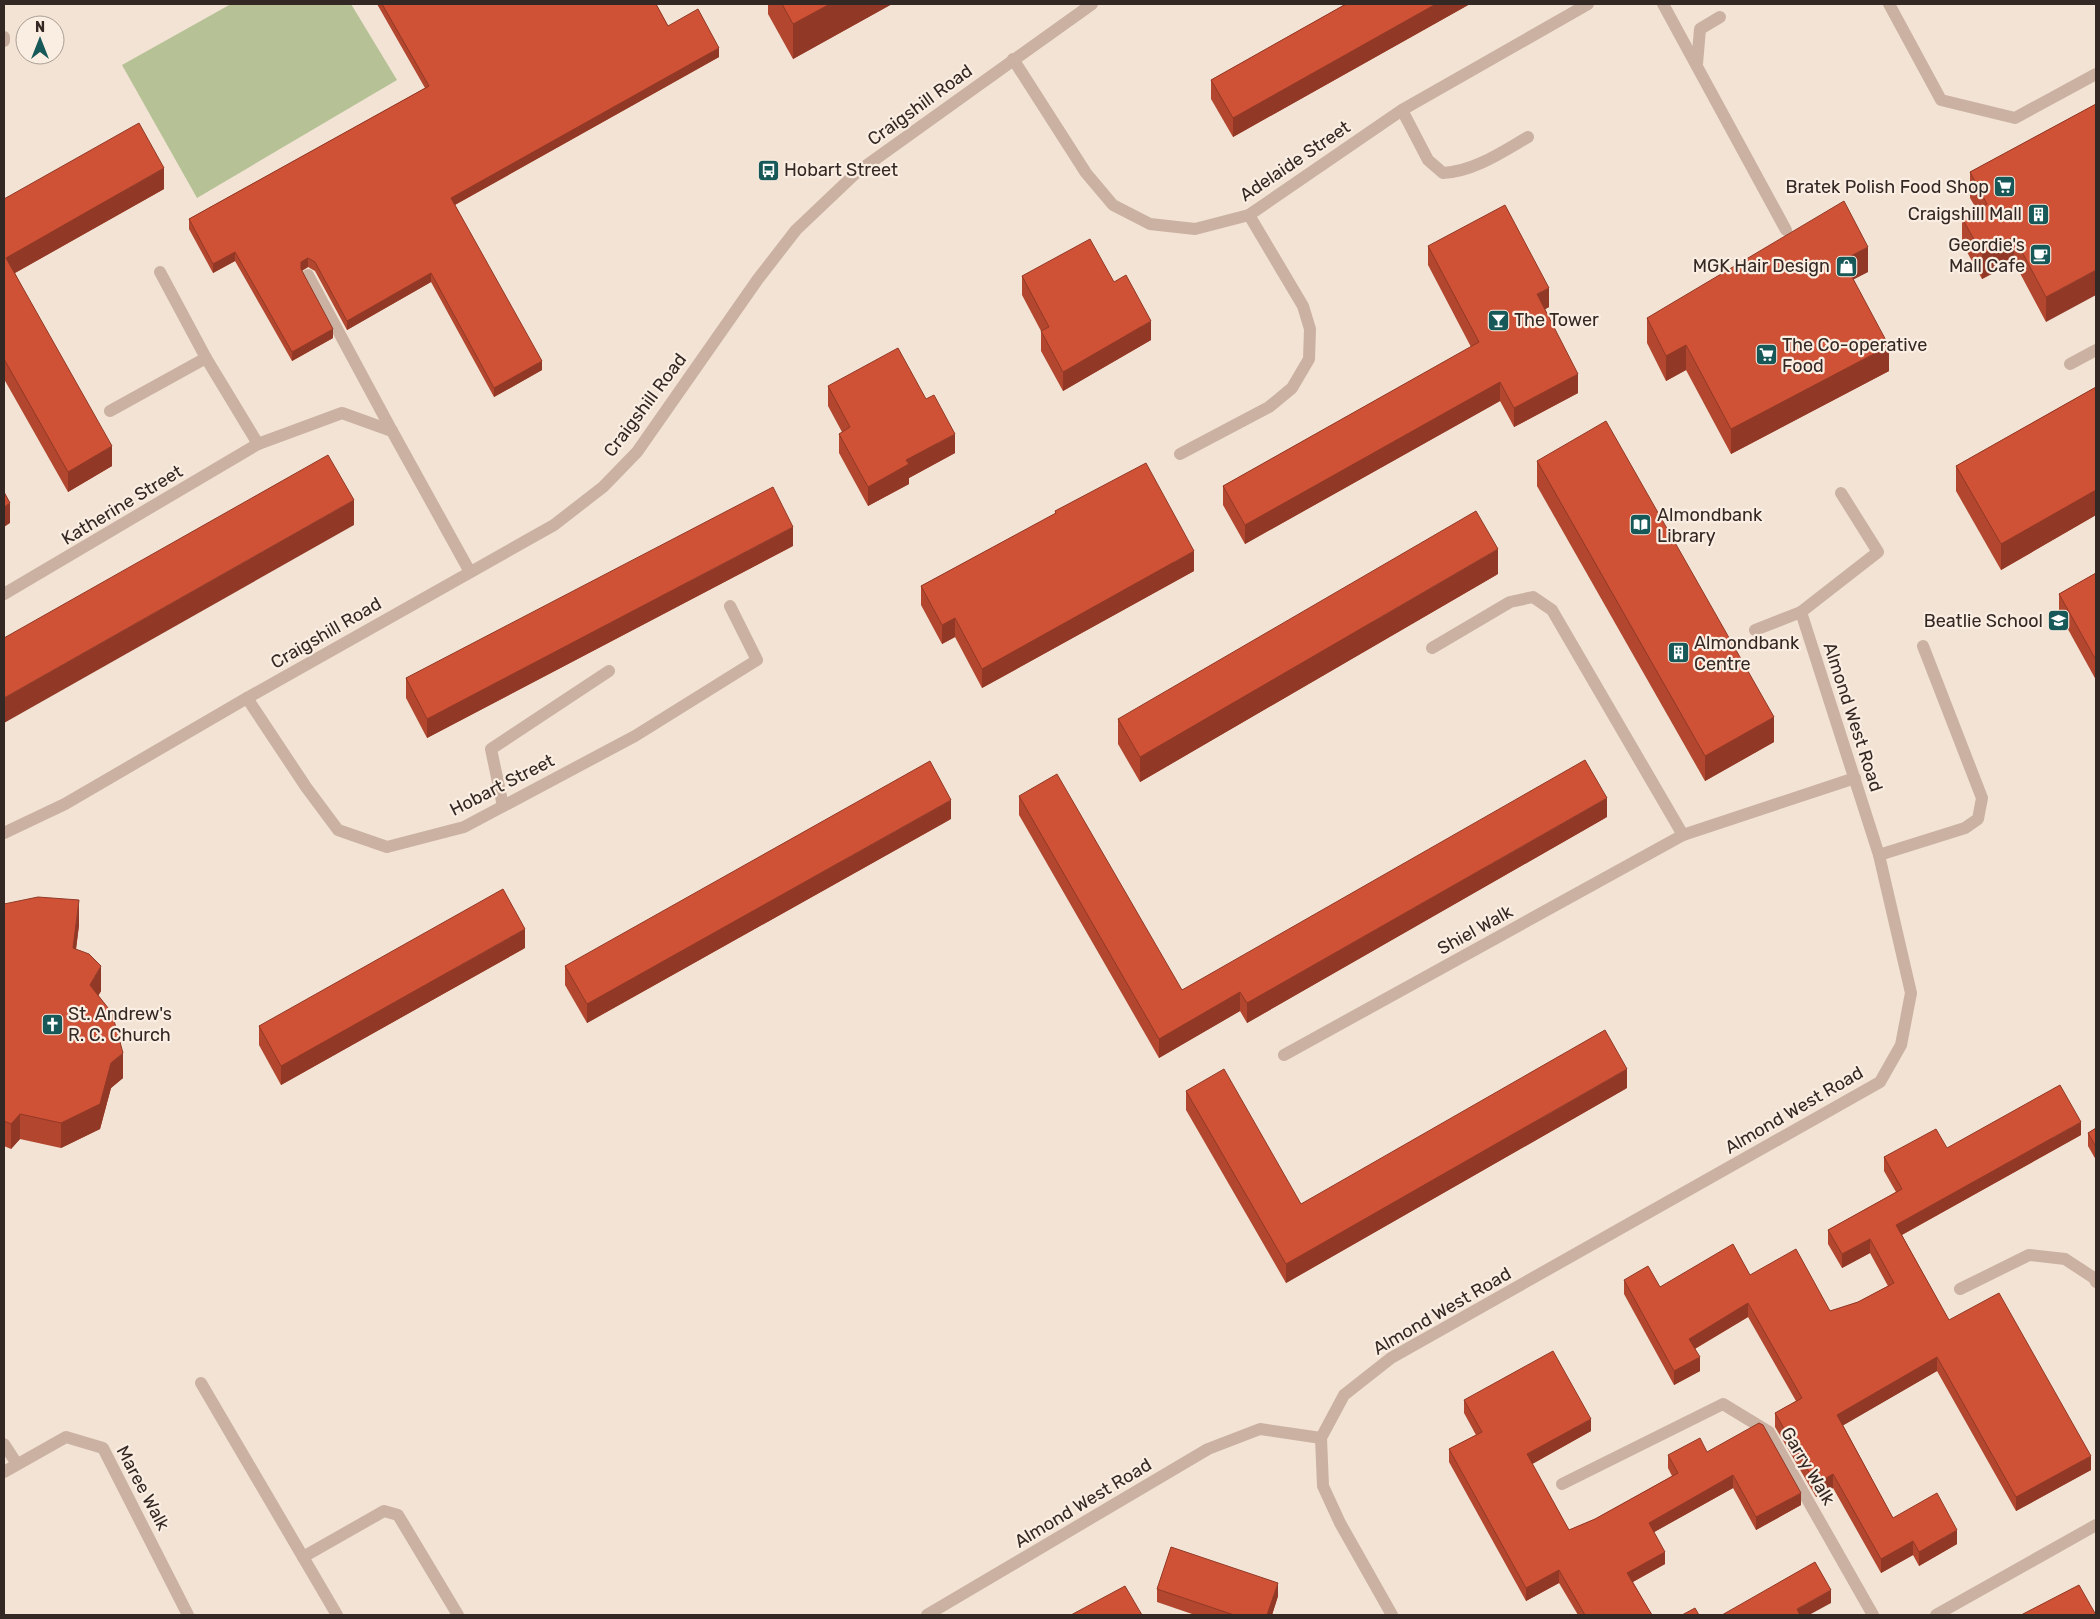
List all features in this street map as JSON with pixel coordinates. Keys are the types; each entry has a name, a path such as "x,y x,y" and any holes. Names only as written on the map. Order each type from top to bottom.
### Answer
{"street":[{"name":"Craigshill Road","path":"4,833 65,804 247,698 554,525 603,487 637,452 758,279 796,230 856,173 1092,4"},
{"name":"Adelaide Street","path":"1013,59 1086,173 1113,205 1150,224 1195,229 1249,215 1402,110 1586,4"},
{"path":"1663,4 1786,230"},
{"path":"1892,9 1941,100 2015,118 2096,74"},
{"path":"1697,64 1700,28 1720,17"},
{"path":"1402,110 1428,160 1443,173 1457,173 1488,159 1528,137"},
{"path":"1180,454 1269,407 1292,388 1308,359 1310,329 1304,306 1249,215"},
{"path":"160,272 206,358 258,444"},
{"path":"308,275 470,572"},
{"path":"2070,364 2096,350"},
{"path":"110,411 206,358"},
{"name":"Katherine Street","path":"4,594 258,444 342,413 392,431"},
{"path":"1755,630 1801,612 1878,552 1841,493"},
{"path":"1432,648 1510,602 1533,597 1552,610 1683,835"},
{"name":"Hobart Street","path":"247,698 338,830 387,847 464,827 636,736 757,660 730,606"},
{"name":"Almond West Road","path":"1392,1615 1340,1523 1322,1486 1321,1438 1344,1395 1391,1358 1880,1082 1901,1044 1911,993 1879,855 1801,612"},
{"path":"1879,855 1965,828 1978,818 1982,798 1922,646"},
{"path":"503,806 491,749 609,671"},
{"name":"Shiel Walk","path":"1284,1055 1683,835 1855,778"},
{"path":"1960,1289 2029,1255 2065,1259 2094,1278 2096,1282"},
{"path":"201,1382 337,1615"},
{"name":"Garry Walk","path":"1562,1484 1722,1404 1769,1432 1873,1615"},
{"name":"Almond West Road","path":"927,1615 1208,1449 1260,1429 1321,1438"},
{"name":"Maree Walk","path":"4,1472 66,1437 103,1448 188,1615"},
{"path":"4,1444 17,1464"},
{"path":"303,1557 384,1511 398,1515 458,1615"},
{"path":"1936,1615 2096,1525"}],"green space":[{"path":"231,4 351,4 397,80 197,198 122,65"}],"building":[{"path":"382,4 656,4 668,26 698,9 719,48 451,198 542,361 494,388 431,273 347,321 315,262 308,258 301,262 301,269 333,329 292,352 235,252 213,264 189,219 429,86"},
{"path":"782,4 830,4 793,24"},
{"path":"1346,4 1436,4 1233,118 1211,80"},
{"name":"Craigshill Mall","path":"2096,104 2096,270 2046,297 2014,237 1982,254 1962,218 1987,204 1970,172"},
{"path":"139,123 164,168 6,258 112,446 68,472 4,359 4,199"},
{"name":"The Co-operative Food","path":"1844,201 1868,247 1843,260 1889,346 1731,429 1686,345 1666,356 1647,318"},
{"path":"1505,205 1549,288 1537,294 1578,374 1514,408 1500,382 1245,525 1223,486 1479,342 1428,246"},
{"path":"1090,239 1114,282 1126,275 1151,321 1063,372 1041,331 1049,327 1022,276"},
{"path":"898,348 926,399 934,395 955,434 906,460 909,464 868,487 839,434 850,427 828,386"},
{"path":"2096,387 2096,490 2001,544 1956,466"},
{"name":"Almondbank Centre","path":"1606,421 1774,717 1705,756 1537,461"},
{"path":"328,455 354,500 4,698 4,638"},
{"path":"1146,463 1194,551 982,669 955,618 942,625 921,586 1056,513 1055,511"},
{"path":"773,487 793,527 427,719 406,678"},
{"path":"4,492 10,503 4,507"},
{"path":"1476,511 1498,549 1140,757 1118,719"},
{"path":"2096,573 2096,660 2059,594"},
{"path":"1585,760 1607,798 1247,1003 1240,992 1159,1039 1019,796 1057,774 1182,990"},
{"path":"930,761 951,800 587,1004 565,966"},
{"path":"503,889 525,929 281,1066 259,1026"},
{"name":"St. Andrew's R. C. Church","path":"38,897 79,900 73,948 89,954 101,966 90,985 112,1013 123,1053 111,1063 100,1104 61,1123 20,1114 11,1124 4,1121 4,904"},
{"path":"1605,1030 1627,1069 1286,1264 1186,1091 1224,1069 1301,1204"},
{"path":"2060,1085 2081,1122 1896,1225 1949,1320 1999,1293 2091,1456 2016,1497 1937,1357 1837,1415 1893,1518 1937,1493 1957,1530 1919,1552 1913,1541 1881,1559 1833,1474 1816,1484 1775,1413 1802,1398 1748,1303 1689,1339 1700,1357 1674,1371 1624,1280 1648,1266 1660,1287 1733,1244 1750,1275 1796,1249 1830,1311 1858,1302 1894,1283 1870,1239 1842,1254 1828,1230 1902,1189 1884,1157 1936,1129 1947,1148"},
{"path":"2096,1128 2096,1147 2088,1133"},
{"path":"1553,1351 1591,1419 1527,1454 1569,1530 1595,1519 1678,1473 1668,1455 1700,1438 1707,1452 1759,1423 1763,1425 1801,1493 1756,1517 1733,1475 1649,1523 1665,1552 1627,1573 1652,1615 1585,1615 1559,1570 1526,1588 1449,1449 1482,1432 1464,1400"},
{"path":"1171,1547 1278,1583 1267,1615 1234,1615 1157,1589"},
{"path":"1815,1562 1831,1590 1797,1609 1800,1615 1722,1615"},
{"path":"2079,1585 2096,1615 2021,1615 2023,1614"},
{"path":"1125,1586 1142,1615 1071,1615"},
{"path":"1695,1608 1699,1615 1682,1615"}],"place":[{"name":"Hobart Street","path":"768,170"},
{"name":"Bratek Polish Food Shop","path":"2005,187"},
{"name":"Craigshill Mall","path":"2038,214"},
{"name":"Geordie's Mall Cafe","path":"2041,255"},
{"name":"MGK Hair Design","path":"1846,266"},
{"name":"The Tower","path":"1498,320"},
{"name":"The Co-operative Food","path":"1766,355"},
{"name":"Almondbank Library","path":"1641,525"},
{"name":"Beatlie School","path":"2059,621"},
{"name":"Almondbank Centre","path":"1678,653"},
{"name":"St. Andrew's R. C. Church","path":"52,1024"}]}
